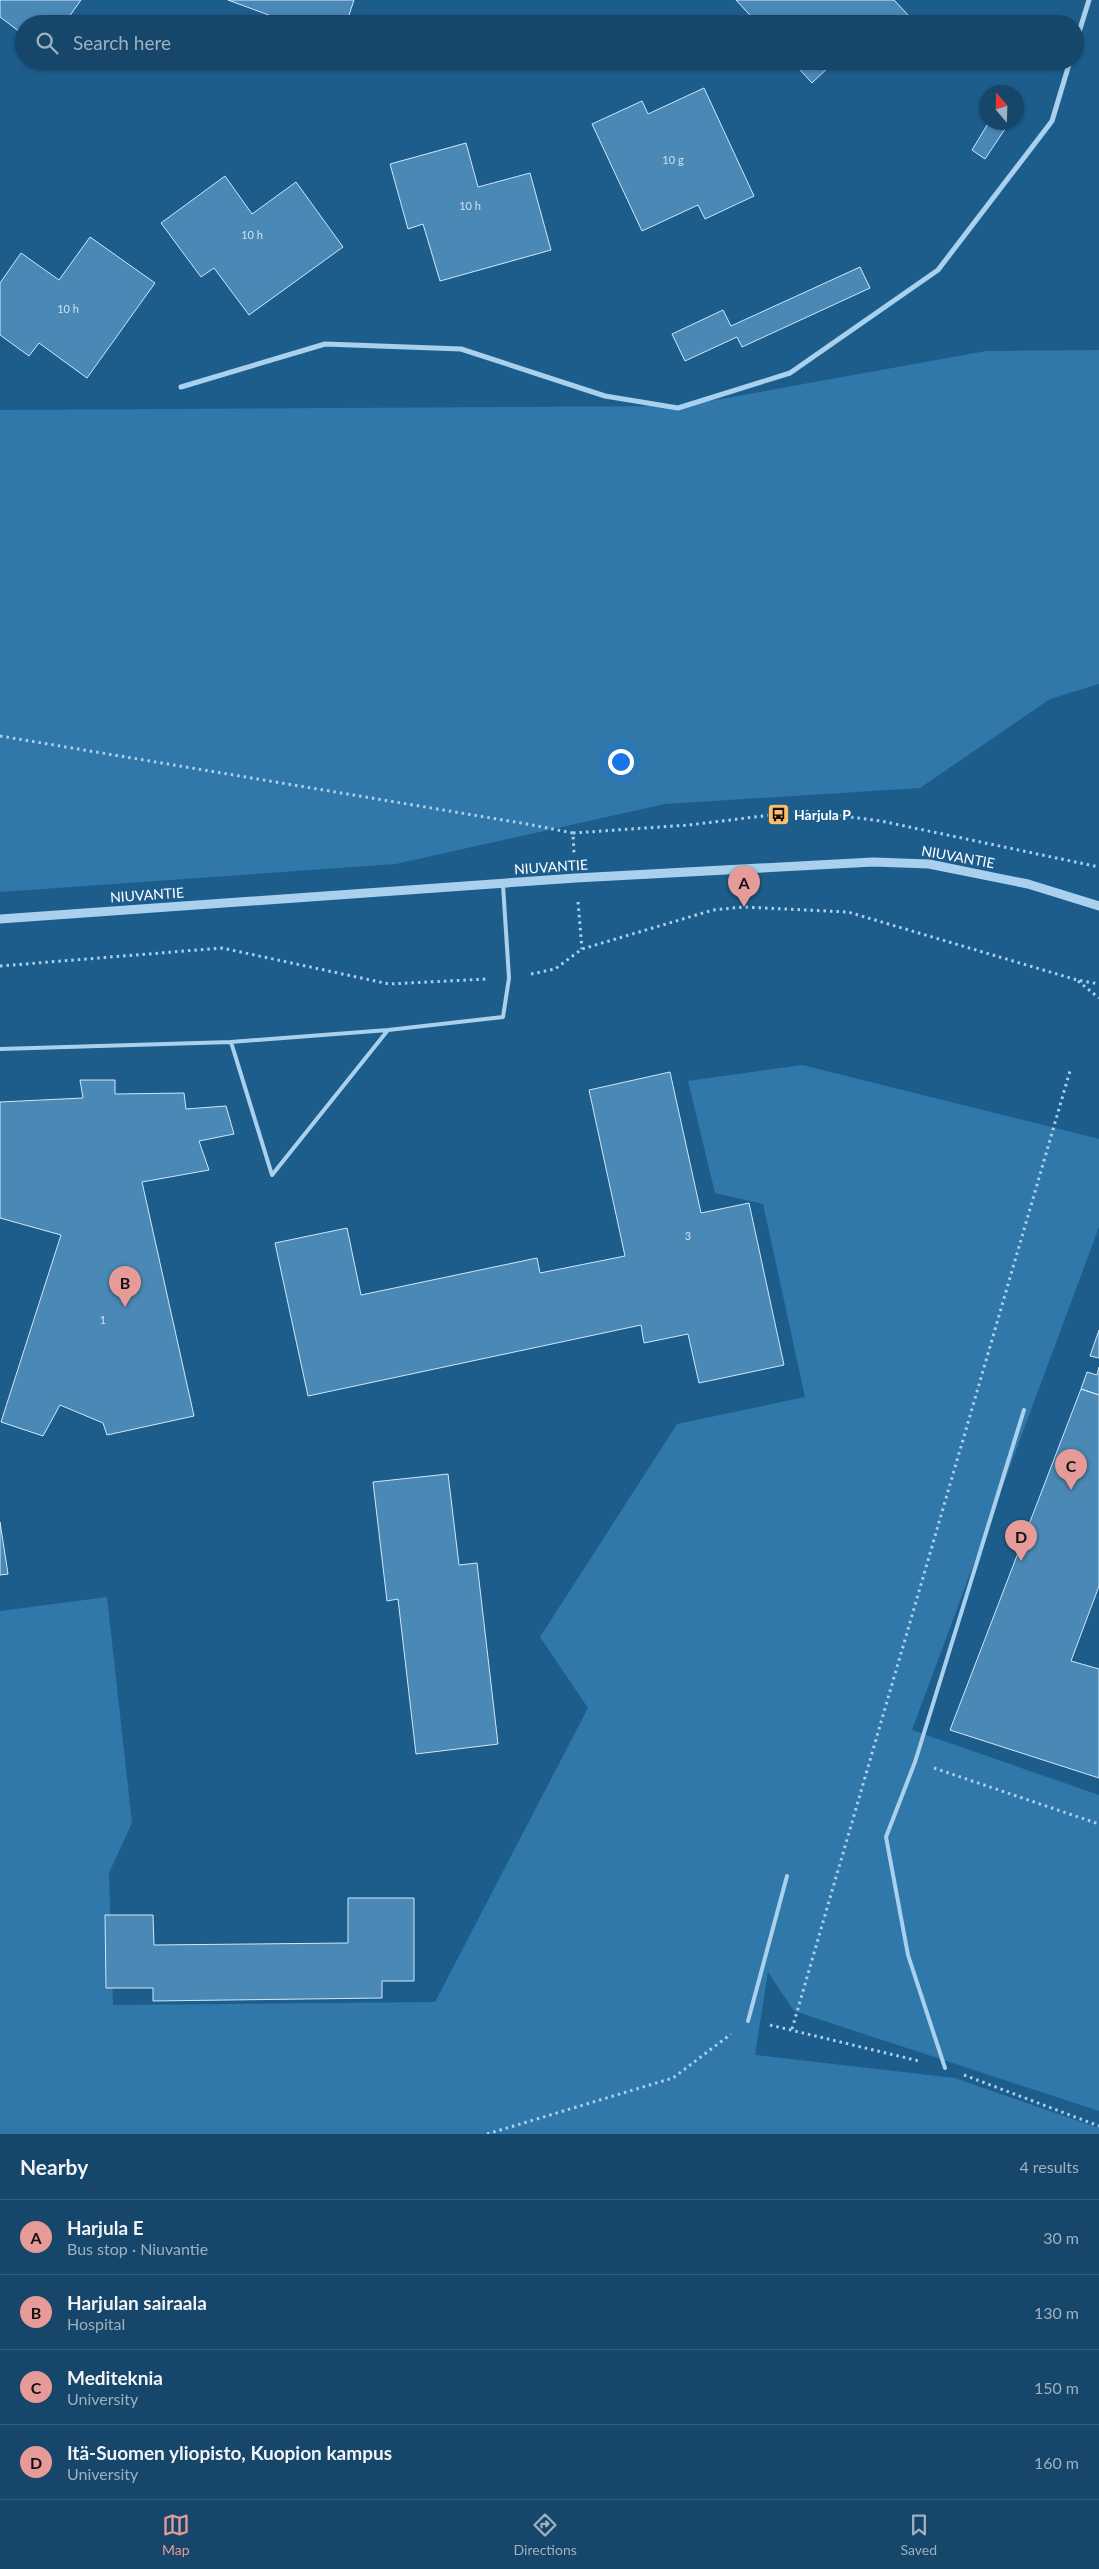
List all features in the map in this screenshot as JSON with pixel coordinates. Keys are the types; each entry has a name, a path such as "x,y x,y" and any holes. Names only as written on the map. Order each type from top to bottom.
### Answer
{"street":[{"path":"1084,16 1089,0"},
{"path":"181,387 325,344 461,349 605,396 678,408 790,373 938,270 1052,121 1067,70"},
{"name":"NIUVANTIE","path":"0,919 576,878 873,862 929,864 1028,884 1099,906"}],"lane":[{"path":"0,1049 231,1042 388,1030 503,1017 509,978 503,884"},
{"path":"231,1042 272,1175 388,1030"},
{"path":"945,2068 908,1955 886,1837 915,1762 1024,1410"},
{"path":"748,2021 787,1876"}],"path":[{"path":"0,736 573,833 689,825 804,811 881,821 1099,867"},
{"path":"573,833 582,949"},
{"path":"0,966 222,948 390,984 509,978 555,969 582,949 713,910 744,907 848,912 1077,980 1099,984"},
{"path":"1077,980 1099,998"},
{"path":"792,2029 1070,1071"},
{"path":"915,1762 1099,1824"},
{"path":"487,2134 673,2078 748,2021 792,2029 945,2068 1099,2126"}],"shaded area":[{"path":"1099,350 1099,684 1050,699 920,788 665,804 396,864 0,892 0,410 682,406 986,351"},
{"path":"802,1065 1099,1139 1099,1227 912,1730 1099,1795 1099,2111 794,2011 768,1972 755,2055 955,2078 1099,2128 1099,2134 0,2134 0,1611 107,1597 132,1823 109,1873 113,2005 435,2002 588,1708 540,1637 677,1424 805,1397 763,1204 715,1193 688,1081"}],"building":[{"path":"0,0 81,0 70,15 15,15 15,28 0,17"},
{"path":"228,0 354,0 349,15 269,15"},
{"path":"736,0 894,0 908,15 750,15"},
{"path":"800,70 826,70 812,83"},
{"path":"704,88 754,196 705,219 698,205 642,231 592,124 642,101 648,114"},
{"path":"984,130 1004,130 985,159 972,150"},
{"path":"466,143 478,187 530,173 551,250 440,281 423,224 408,229 390,164"},
{"path":"225,176 252,214 296,182 343,247 249,315 214,268 201,277 161,223"},
{"path":"90,237 155,283 87,378 39,343 29,356 0,335 0,283 21,253 59,280"},
{"path":"860,267 870,288 742,347 737,337 685,361 672,334 723,310 731,326"},
{"path":"670,1072 701,1213 749,1203 784,1365 699,1383 688,1334 644,1343 641,1325 308,1396 275,1243 347,1228 361,1295 537,1258 540,1273 625,1256 589,1090"},
{"path":"80,1080 115,1080 115,1094 184,1093 186,1109 226,1106 234,1134 199,1141 209,1170 142,1182 194,1416 107,1435 103,1423 60,1405 43,1436 1,1422 61,1235 0,1218 0,1102 83,1098"},
{"path":"1099,1330 1099,1358 1090,1356"},
{"path":"1099,1367 1099,1395 1081,1389 1087,1372 1097,1375"},
{"path":"1081,1389 1099,1395 1099,1586 1071,1661 1099,1669 1099,1778 950,1730"},
{"path":"448,1474 459,1565 477,1563 498,1744 416,1754 398,1599 387,1601 373,1482"},
{"path":"0,1522 8,1574 0,1575"},
{"path":"348,1898 414,1898 414,1981 382,1981 382,1998 153,2001 153,1988 106,1988 105,1915 153,1915 154,1945 348,1943"}],"place":[{"name":"Harjula P","path":"778,815"},
{"name":"Harjula E","path":"744,907"},
{"name":"Harjulan sairaala","path":"125,1307"},
{"name":"Mediteknia","path":"1071,1490"},
{"name":"Itä-Suomen yliopisto, Kuopion kampus","path":"1021,1561"}]}
